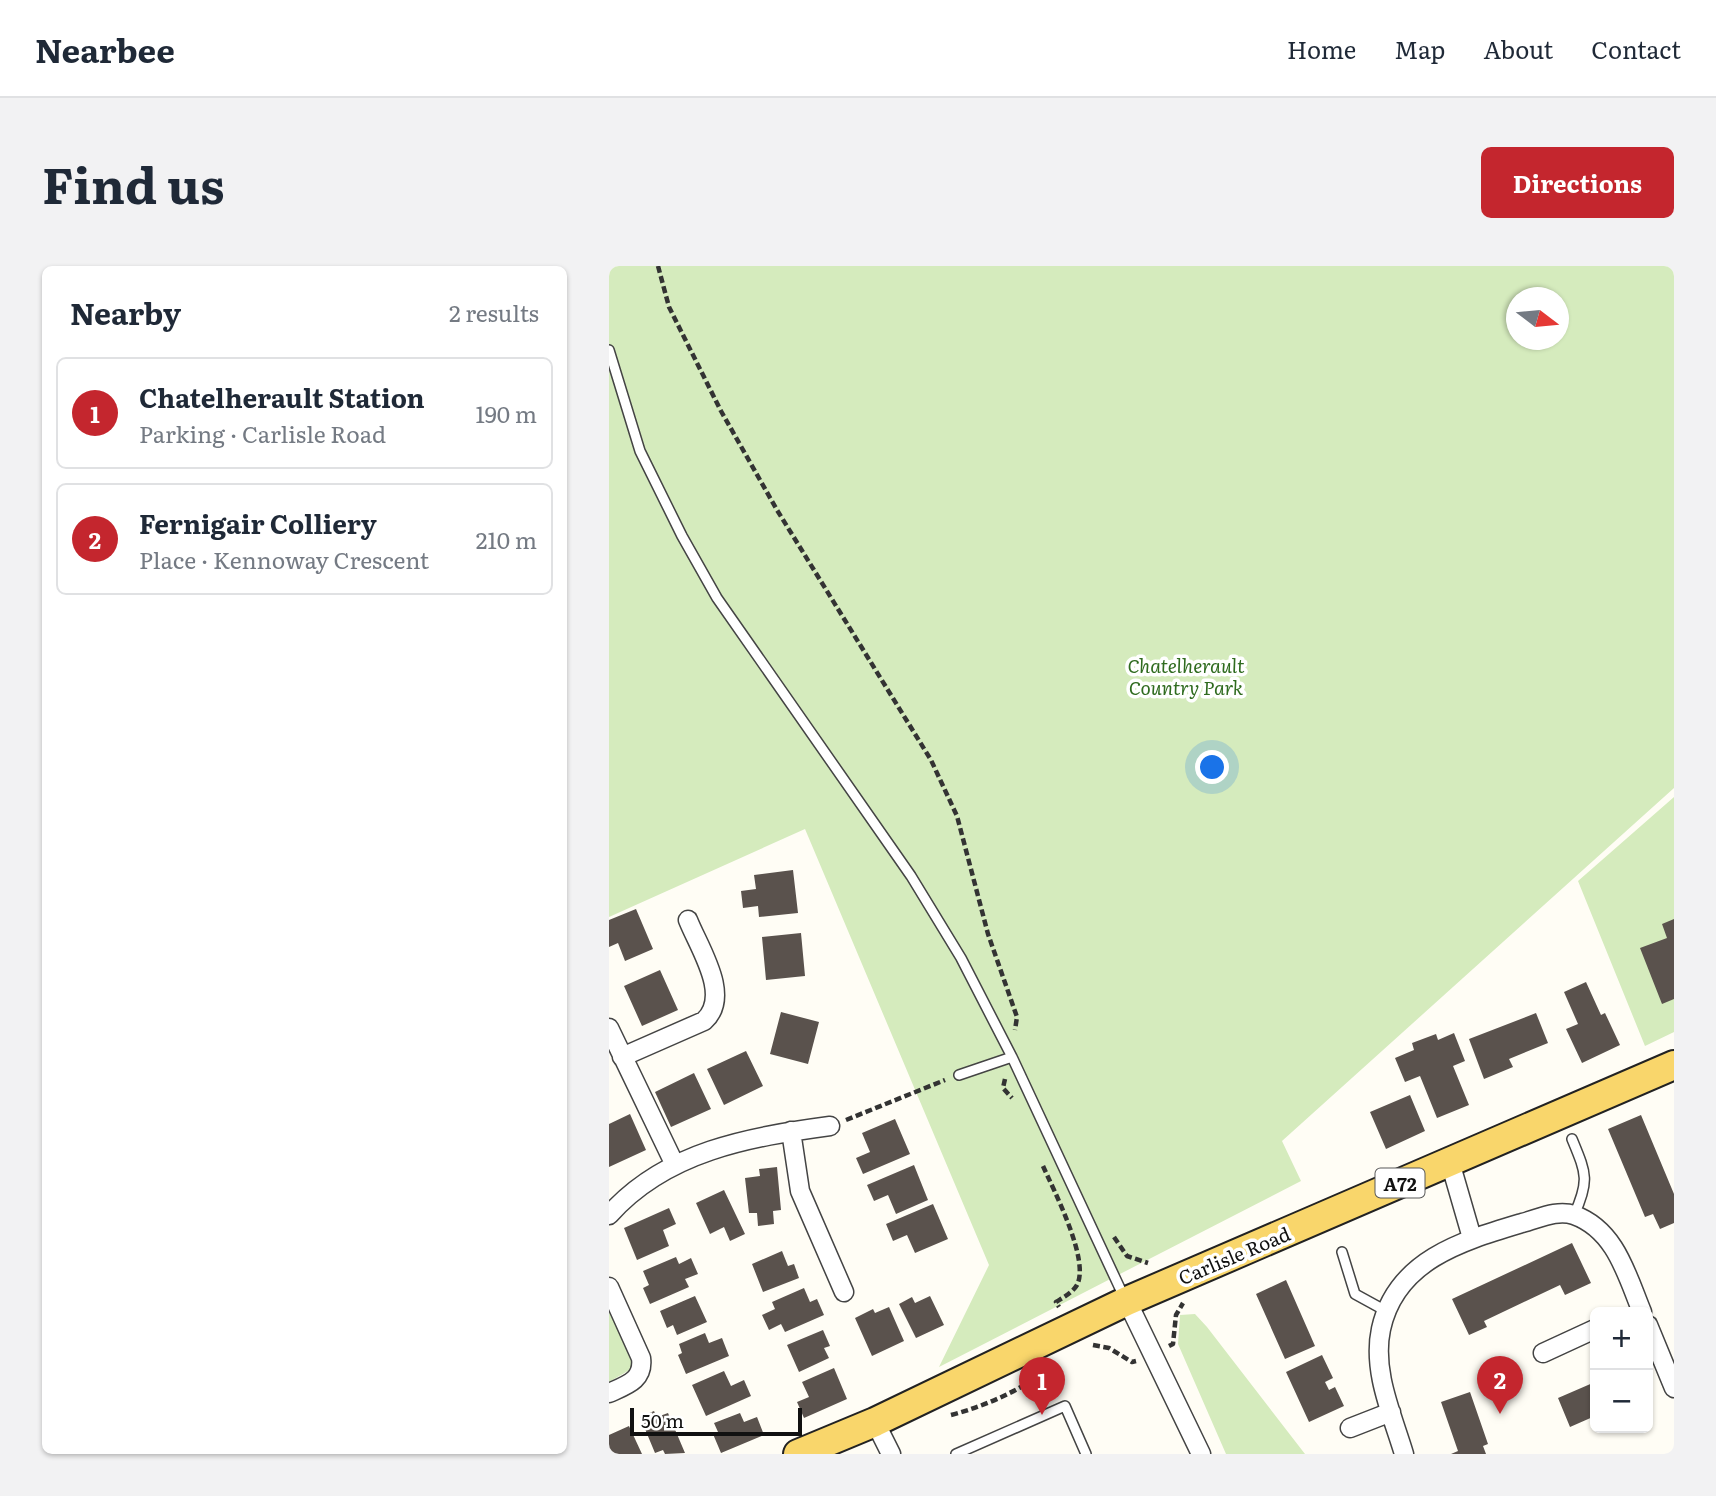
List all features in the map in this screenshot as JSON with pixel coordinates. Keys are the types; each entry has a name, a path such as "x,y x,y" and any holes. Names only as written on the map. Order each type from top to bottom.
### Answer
{"main road":[{"name":"Carlisle Road","path":"799,1454 874,1422 1127,1301 1674,1065"}],"street":[{"path":"622,1057 704,1021 711,1014 716,990 688,920"},
{"path":"609,1028 674,1163"},
{"path":"609,1214 624,1198 674,1163 725,1145 830,1126"},
{"path":"792,1131 800,1191 844,1292"},
{"path":"1450,1162 1472,1238"},
{"path":"1404,1454 1378,1358 1386,1311 1402,1282 1428,1259 1472,1238 1556,1213 1574,1215 1614,1245 1637,1307"},
{"path":"609,1287 641,1357 642,1367 633,1381 609,1393"},
{"path":"1127,1301 1201,1454"},
{"path":"1543,1353 1590,1331"},
{"path":"1653,1337 1674,1388"},
{"path":"1350,1428 1391,1412"},
{"path":"874,1422 891,1454"}],"lane":[{"path":"609,350 640,451 717,598 912,876 961,958 1012,1057 1127,1301"},
{"path":"959,1075 1012,1057"},
{"path":"1572,1139 1586,1174 1585,1190 1574,1215"},
{"path":"1342,1252 1355,1294 1386,1311"},
{"path":"956,1454 1065,1406 1086,1454"}],"path":[{"path":"658,266 669,307 721,411 777,510 931,760 957,816 988,934 1017,1017 1012,1057 1003,1088 1015,1104"},
{"path":"830,1126 959,1075"},
{"path":"1039,1156 1077,1253 1078,1283 1069,1294 1056,1301 1070,1327"},
{"path":"945,1417 984,1407 1022,1388 1061,1361"}],"green space":[{"name":"Chatelherault Country Park","path":"609,266 1674,266 1674,788 1282,1141 1301,1181 939,1367 989,1265 805,829 609,917"},
{"path":"1674,797 1674,1032 1645,1046 1578,881"},
{"path":"609,1306 632,1358 633,1368 609,1382"},
{"path":"1195,1314 1305,1454 1226,1454 1178,1344 1180,1315"}],"building":[{"path":"793,870 798,913 759,917 758,906 743,908 741,891 756,889 754,875"},
{"path":"636,909 653,949 625,961 618,943 609,947 609,920"},
{"path":"1674,919 1674,999 1662,1004 1640,948 1667,938 1662,924"},
{"path":"801,933 805,976 766,980 762,937"},
{"path":"660,970 678,1010 642,1026 624,986"},
{"path":"1586,982 1601,1015 1605,1013 1620,1045 1582,1063 1566,1029 1578,1024 1564,992"},
{"path":"781,1012 819,1022 808,1064 770,1054"},
{"path":"1536,1013 1548,1043 1509,1059 1513,1067 1484,1079 1469,1039"},
{"path":"1454,1033 1465,1061 1453,1066 1469,1105 1437,1118 1420,1076 1405,1082 1395,1058 1414,1050 1412,1043 1436,1034 1438,1040"},
{"path":"746,1051 763,1086 724,1105 707,1069"},
{"path":"694,1073 711,1109 671,1127 655,1092"},
{"path":"1410,1095 1425,1131 1386,1149 1370,1112"},
{"path":"630,1114 646,1150 609,1167 609,1124"},
{"path":"1641,1115 1674,1194 1674,1223 1660,1229 1653,1214 1645,1217 1608,1129"},
{"path":"895,1119 910,1154 863,1174 856,1158 870,1152 862,1133"},
{"path":"914,1165 928,1200 896,1214 888,1195 874,1201 867,1185"},
{"path":"777,1167 781,1210 773,1211 774,1224 758,1226 757,1213 749,1213 745,1178 760,1176 759,1169"},
{"path":"724,1190 745,1234 730,1241 724,1227 710,1234 696,1203"},
{"path":"933,1204 948,1239 915,1253 907,1235 893,1241 886,1224"},
{"path":"669,1208 676,1224 663,1230 669,1246 637,1260 624,1228"},
{"path":"1572,1243 1591,1283 1565,1295 1560,1285 1484,1321 1487,1327 1469,1335 1452,1299"},
{"path":"782,1251 788,1266 794,1264 799,1278 763,1292 752,1264"},
{"path":"676,1257 679,1264 691,1258 698,1274 685,1279 689,1287 650,1304 643,1288 649,1285 643,1271"},
{"path":"1286,1280 1315,1346 1285,1359 1256,1294"},
{"path":"804,1288 810,1302 817,1299 824,1315 785,1332 781,1324 769,1330 762,1315 775,1309 772,1302"},
{"path":"695,1296 707,1322 677,1335 673,1325 667,1328 660,1311"},
{"path":"930,1296 944,1325 916,1338 899,1304 912,1297 915,1303"},
{"path":"889,1307 904,1341 872,1356 855,1318 873,1309 875,1313"},
{"path":"823,1330 830,1346 824,1348 829,1358 799,1372 787,1345"},
{"path":"705,1333 709,1343 722,1338 729,1356 686,1374 678,1355 682,1353 679,1344"},
{"path":"1322,1355 1333,1378 1325,1382 1329,1390 1335,1387 1344,1406 1309,1422 1286,1372"},
{"path":"834,1368 847,1399 804,1418 797,1402 809,1397 802,1382"},
{"path":"724,1371 731,1386 744,1380 751,1396 706,1416 692,1385"},
{"path":"1590,1384 1590,1418 1570,1427 1558,1398"},
{"path":"1470,1392 1488,1444 1483,1446 1486,1454 1451,1454 1458,1451 1441,1402"},
{"path":"654,1411 657,1417 668,1413 685,1453 665,1454 663,1450 655,1453 640,1417"},
{"path":"740,1413 744,1422 757,1417 764,1435 721,1453 713,1434 718,1432 714,1423"},
{"path":"629,1426 642,1454 609,1454 609,1435"}],"place":[{"name":"Fernigair Colliery","path":"1500,1414"},
{"name":"Chatelherault Station","path":"1042,1415"}]}
